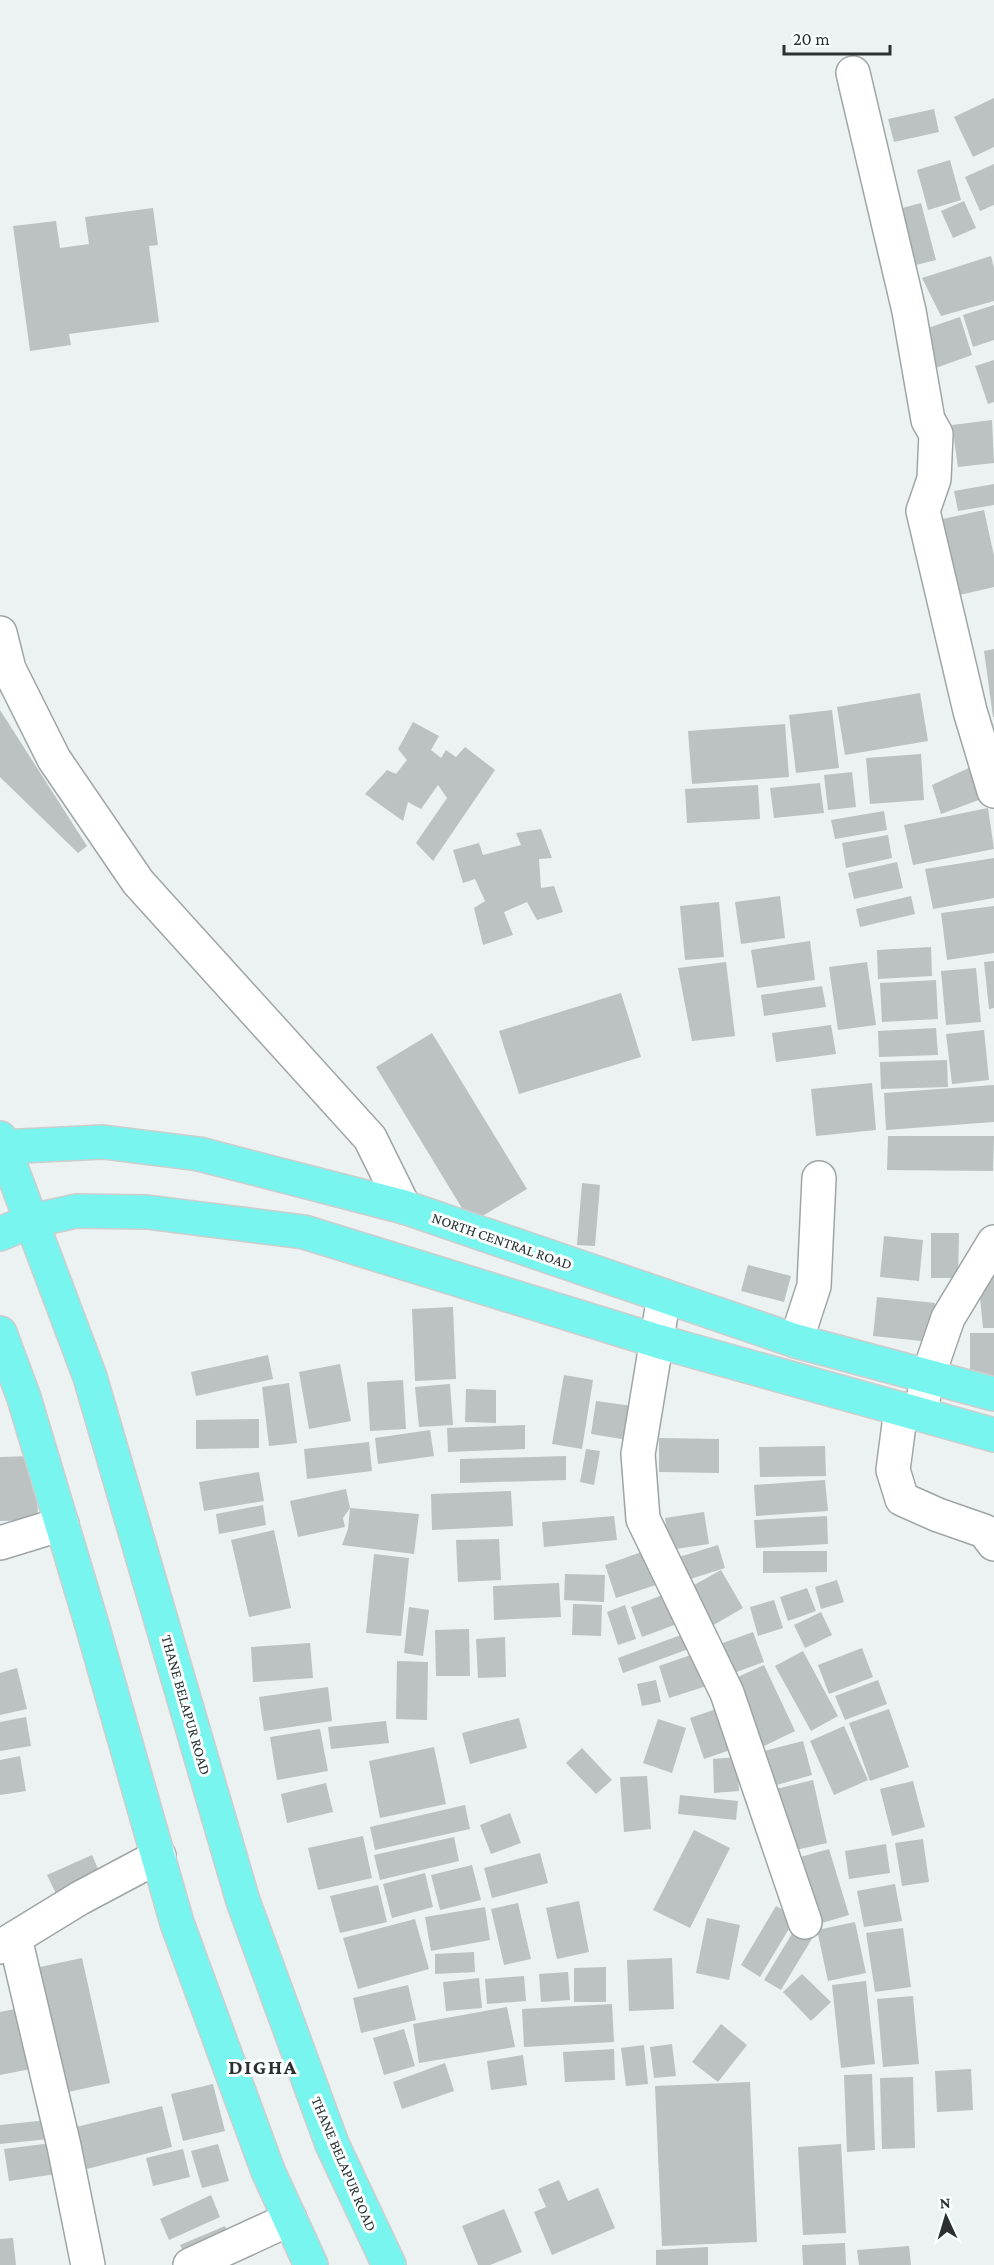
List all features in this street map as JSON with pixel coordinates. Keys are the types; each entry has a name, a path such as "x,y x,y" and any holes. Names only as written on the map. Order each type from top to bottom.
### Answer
{"main road":[{"name":"NORTH CENTRAL ROAD","path":"1,1144 103,1142 199,1154 404,1207 796,1341 994,1394"},
{"name":"THANE BELAPUR ROAD","path":"1,1144 90,1377 243,1901 332,2144 388,2265"},
{"path":"0,1234 31,1221 76,1211 147,1212 304,1232 657,1341 994,1435"},
{"path":"0,1334 24,1398 62,1524 177,1923 268,2171 311,2265"}],"street":[{"path":"853,74 909,311 928,420 936,434 934,479 922,511 970,711 994,791"},
{"path":"0,633 9,669 54,759 138,882 370,1138 404,1207"},
{"path":"796,1341 814,1286 819,1178"},
{"path":"992,1247 948,1318 928,1376 910,1412 893,1470 903,1499 938,1515 984,1531 994,1544"},
{"path":"663,1296 638,1454 643,1519 727,1693 805,1922"},
{"path":"0,1543 62,1524"},
{"path":"88,2265 64,2146 8,1942 80,1898 159,1856"},
{"path":"190,2265 290,2219"}],"building":[{"path":"994,98 994,147 973,157 954,117"},
{"path":"934,109 939,132 894,142 888,119"},
{"path":"950,160 961,200 928,210 917,170"},
{"path":"994,164 994,205 980,211 965,177"},
{"path":"964,201 976,228 953,238 941,211"},
{"path":"921,203 936,260 912,266 895,210"},
{"path":"153,208 158,245 149,246 159,322 69,334 71,345 30,351 13,226 56,221 60,248 89,244 85,217"},
{"path":"991,256 994,268 994,301 941,316 922,278"},
{"path":"994,305 994,340 973,347 963,315"},
{"path":"960,317 972,355 930,370 922,330"},
{"path":"994,360 994,402 988,404 975,366"},
{"path":"992,420 994,463 958,467 952,425"},
{"path":"994,484 994,505 958,511 954,491"},
{"path":"984,510 994,556 994,587 955,596 938,520"},
{"path":"994,649 994,717 993,717 984,651"},
{"path":"920,693 928,741 845,755 837,707"},
{"path":"0,710 87,846 78,853 0,777"},
{"path":"832,710 839,768 796,773 789,715"},
{"path":"413,722 439,736 431,750 441,758 446,750 456,757 465,747 495,770 433,861 416,843 447,798 438,785 421,809 408,802 403,821 365,794 387,770 396,774 407,760 398,749"},
{"path":"785,724 789,777 692,784 688,731"},
{"path":"921,754 924,800 870,804 866,758"},
{"path":"973,766 984,798 941,814 932,785"},
{"path":"852,772 856,807 828,810 824,775"},
{"path":"820,783 824,813 774,818 770,788"},
{"path":"758,785 760,819 687,823 685,789"},
{"path":"988,808 994,849 913,865 904,825"},
{"path":"884,811 887,830 835,839 831,820"},
{"path":"541,829 552,858 539,859 541,888 554,886 563,912 537,920 527,902 504,912 513,935 483,945 474,908 485,901 475,879 463,883 453,850 479,843 483,855 521,845 516,833"},
{"path":"888,835 892,858 846,868 842,843"},
{"path":"994,858 994,898 933,909 925,869"},
{"path":"897,862 903,888 854,899 848,873"},
{"path":"780,896 785,938 741,944 735,902"},
{"path":"911,896 915,914 860,927 856,909"},
{"path":"719,902 724,957 685,960 680,906"},
{"path":"994,906 994,953 947,960 941,913"},
{"path":"810,941 815,980 757,988 751,950"},
{"path":"931,947 932,976 878,979 877,950"},
{"path":"994,961 994,1008 989,1009 984,962"},
{"path":"726,962 735,1036 692,1041 678,968"},
{"path":"867,962 876,1025 838,1030 829,967"},
{"path":"976,968 981,1022 946,1025 941,971"},
{"path":"936,980 938,1019 882,1022 880,983"},
{"path":"822,986 826,1007 764,1016 761,995"},
{"path":"621,993 641,1057 519,1094 499,1031"},
{"path":"831,1025 836,1054 776,1062 772,1033"},
{"path":"936,1028 938,1055 879,1057 878,1031"},
{"path":"984,1030 989,1080 952,1084 946,1034"},
{"path":"432,1033 527,1189 471,1223 376,1067"},
{"path":"947,1060 948,1087 881,1089 880,1062"},
{"path":"872,1083 876,1130 816,1136 811,1089"},
{"path":"994,1085 994,1122 886,1130 884,1093"},
{"path":"888,1136 994,1136 993,1171 887,1170"},
{"path":"582,1183 600,1185 595,1246 577,1245"},
{"path":"931,1233 959,1233 958,1278 931,1278"},
{"path":"884,1236 923,1240 919,1281 880,1277"},
{"path":"748,1265 791,1276 784,1302 741,1291"},
{"path":"994,1275 994,1328 983,1328 978,1276"},
{"path":"877,1297 935,1303 931,1342 873,1336"},
{"path":"453,1307 456,1379 415,1381 412,1309"},
{"path":"970,1333 994,1333 994,1377 970,1377"},
{"path":"268,1355 273,1379 196,1396 191,1372"},
{"path":"340,1364 351,1421 309,1429 299,1372"},
{"path":"564,1375 593,1380 582,1449 552,1444"},
{"path":"403,1380 406,1429 370,1431 367,1382"},
{"path":"289,1383 297,1443 269,1446 262,1387"},
{"path":"450,1384 453,1425 419,1427 415,1387"},
{"path":"466,1389 496,1390 496,1423 465,1422"},
{"path":"596,1401 640,1407 634,1441 591,1434"},
{"path":"259,1419 259,1448 196,1449 196,1420"},
{"path":"525,1425 525,1449 448,1452 447,1428"},
{"path":"430,1430 434,1456 378,1464 375,1438"},
{"path":"659,1438 719,1439 719,1473 659,1472"},
{"path":"369,1442 372,1471 307,1479 304,1449"},
{"path":"825,1446 826,1476 760,1477 759,1447"},
{"path":"586,1449 600,1451 594,1485 580,1482"},
{"path":"36,1456 38,1520 0,1521 0,1457"},
{"path":"566,1456 566,1480 460,1483 460,1459"},
{"path":"259,1472 264,1501 204,1511 199,1482"},
{"path":"825,1480 828,1511 756,1516 754,1485"},
{"path":"346,1489 350,1508 343,1518 345,1527 298,1537 290,1501"},
{"path":"511,1491 513,1526 432,1530 431,1494"},
{"path":"263,1505 266,1525 219,1534 216,1514"},
{"path":"350,1508 419,1514 414,1554 342,1545 348,1529"},
{"path":"704,1512 709,1544 669,1550 665,1518"},
{"path":"614,1516 617,1540 544,1547 542,1522"},
{"path":"827,1516 828,1544 756,1548 754,1520"},
{"path":"274,1530 291,1608 249,1617 231,1540"},
{"path":"499,1539 501,1580 458,1582 456,1540"},
{"path":"718,1545 725,1568 684,1581 676,1558"},
{"path":"650,1549 662,1583 616,1598 605,1565"},
{"path":"763,1551 827,1551 827,1572 763,1573"},
{"path":"374,1554 409,1558 401,1636 366,1633"},
{"path":"721,1570 743,1608 710,1627 687,1589"},
{"path":"565,1574 605,1575 604,1602 564,1600"},
{"path":"837,1580 844,1602 821,1609 815,1587"},
{"path":"559,1583 561,1617 494,1620 493,1586"},
{"path":"807,1588 816,1611 788,1621 780,1597"},
{"path":"673,1591 685,1621 642,1637 631,1607"},
{"path":"774,1600 783,1628 758,1636 750,1607"},
{"path":"573,1604 602,1605 601,1636 572,1635"},
{"path":"625,1605 636,1639 618,1645 607,1612"},
{"path":"409,1607 429,1610 423,1656 404,1653"},
{"path":"821,1612 832,1635 805,1648 794,1625"},
{"path":"469,1629 470,1676 436,1676 435,1630"},
{"path":"689,1632 694,1647 623,1673 618,1658"},
{"path":"753,1632 764,1662 731,1674 720,1644"},
{"path":"505,1637 506,1677 478,1678 476,1639"},
{"path":"310,1643 313,1678 253,1682 251,1647"},
{"path":"862,1648 873,1677 829,1694 818,1665"},
{"path":"702,1651 713,1684 669,1698 659,1666"},
{"path":"803,1651 838,1716 811,1731 775,1666"},
{"path":"397,1661 428,1662 427,1720 396,1719"},
{"path":"764,1665 795,1731 762,1747 731,1680"},
{"path":"17,1668 27,1709 0,1715 0,1673"},
{"path":"656,1680 661,1702 642,1706 637,1684"},
{"path":"878,1680 887,1704 845,1720 835,1696"},
{"path":"328,1687 332,1721 264,1731 259,1697"},
{"path":"722,1707 736,1748 704,1759 690,1718"},
{"path":"889,1709 909,1767 870,1781 849,1723"},
{"path":"26,1717 31,1746 0,1751 0,1722"},
{"path":"519,1718 527,1748 470,1764 462,1733"},
{"path":"658,1719 686,1728 672,1773 643,1763"},
{"path":"386,1721 389,1743 331,1749 328,1727"},
{"path":"844,1726 868,1780 834,1795 810,1741"},
{"path":"320,1729 328,1771 277,1780 270,1737"},
{"path":"803,1741 812,1775 773,1786 764,1751"},
{"path":"434,1747 446,1804 380,1818 369,1761"},
{"path":"582,1748 612,1780 596,1794 566,1763"},
{"path":"20,1756 26,1791 0,1795 0,1760"},
{"path":"737,1757 739,1791 714,1793 713,1759"},
{"path":"647,1776 651,1829 624,1832 620,1777"},
{"path":"813,1780 827,1843 791,1851 776,1789"},
{"path":"913,1781 925,1827 892,1836 880,1789"},
{"path":"326,1783 333,1812 287,1823 281,1794"},
{"path":"680,1795 738,1801 736,1820 678,1814"},
{"path":"465,1805 470,1829 375,1850 370,1827"},
{"path":"510,1813 521,1843 491,1854 480,1825"},
{"path":"694,1830 730,1848 690,1928 653,1910"},
{"path":"363,1836 372,1878 318,1890 308,1848"},
{"path":"454,1837 459,1861 380,1880 374,1855"},
{"path":"923,1839 929,1882 902,1886 895,1843"},
{"path":"886,1844 890,1873 849,1879 845,1851"},
{"path":"829,1849 849,1915 812,1926 793,1859"},
{"path":"540,1853 548,1883 492,1898 484,1868"},
{"path":"92,1855 103,1880 59,1900 47,1875"},
{"path":"472,1865 481,1900 440,1910 431,1875"},
{"path":"425,1873 433,1907 392,1918 383,1884"},
{"path":"895,1884 902,1921 864,1927 857,1891"},
{"path":"378,1885 387,1922 340,1933 330,1896"},
{"path":"579,1901 589,1952 557,1959 546,1908"},
{"path":"518,1903 531,1959 504,1965 491,1909"},
{"path":"776,1906 796,1917 760,1977 741,1965"},
{"path":"485,1907 490,1940 431,1951 425,1917"},
{"path":"707,1918 740,1925 729,1980 696,1973"},
{"path":"415,1919 429,1969 358,1989 343,1938"},
{"path":"799,1922 816,1932 781,1990 764,1980"},
{"path":"855,1922 866,1973 828,1981 817,1930"},
{"path":"903,1928 911,1987 875,1992 866,1933"},
{"path":"474,1952 475,1972 435,1974 435,1954"},
{"path":"82,1958 110,2083 63,2093 35,1968"},
{"path":"672,1958 674,2009 629,2011 627,1960"},
{"path":"606,1967 606,2002 574,2002 574,1968"},
{"path":"568,1972 570,2000 541,2002 539,1974"},
{"path":"802,1974 831,2002 811,2021 783,1992"},
{"path":"524,1976 526,2001 487,2004 485,1979"},
{"path":"479,1978 482,2008 446,2011 443,1982"},
{"path":"866,1981 875,2064 841,2068 832,1985"},
{"path":"408,1985 416,2020 361,2033 353,1998"},
{"path":"913,1996 919,2064 883,2067 877,1999"},
{"path":"612,2004 614,2042 524,2047 522,2009"},
{"path":"29,2006 41,2067 0,2075 0,2012"},
{"path":"507,2007 515,2047 419,2063 413,2024"},
{"path":"721,2024 747,2045 718,2082 692,2062"},
{"path":"404,2029 415,2066 384,2075 373,2038"},
{"path":"672,2044 676,2076 654,2078 650,2047"},
{"path":"644,2045 648,2084 626,2086 621,2048"},
{"path":"614,2049 615,2080 565,2082 563,2052"},
{"path":"523,2055 527,2085 491,2090 487,2061"},
{"path":"445,2063 454,2091 402,2109 393,2082"},
{"path":"971,2069 973,2110 937,2112 935,2071"},
{"path":"872,2074 875,2150 847,2152 844,2075"},
{"path":"913,2077 915,2148 882,2149 880,2078"},
{"path":"750,2082 757,2242 662,2246 655,2086"},
{"path":"213,2084 225,2131 183,2141 171,2094"},
{"path":"162,2106 172,2147 83,2170 72,2128"},
{"path":"57,2119 59,2138 0,2144 0,2125"},
{"path":"52,2143 56,2174 9,2181 4,2149"},
{"path":"218,2144 229,2181 202,2188 191,2151"},
{"path":"841,2144 846,2233 803,2235 798,2147"},
{"path":"183,2149 190,2177 153,2186 146,2158"},
{"path":"559,2180 568,2201 598,2188 615,2228 552,2255 534,2212 546,2207 538,2189"},
{"path":"211,2195 220,2217 169,2240 160,2219"},
{"path":"504,2209 522,2252 490,2265 478,2265 462,2226"},
{"path":"225,2226 232,2243 188,2261 180,2245"},
{"path":"13,2238 16,2265 0,2265 0,2239"},
{"path":"845,2243 846,2265 803,2265 802,2245"},
{"path":"909,2246 911,2265 859,2265 857,2250"},
{"path":"708,2247 708,2265 656,2265 656,2250"}],"district":[{"name":"DIGHA","path":"263,2067"}]}
